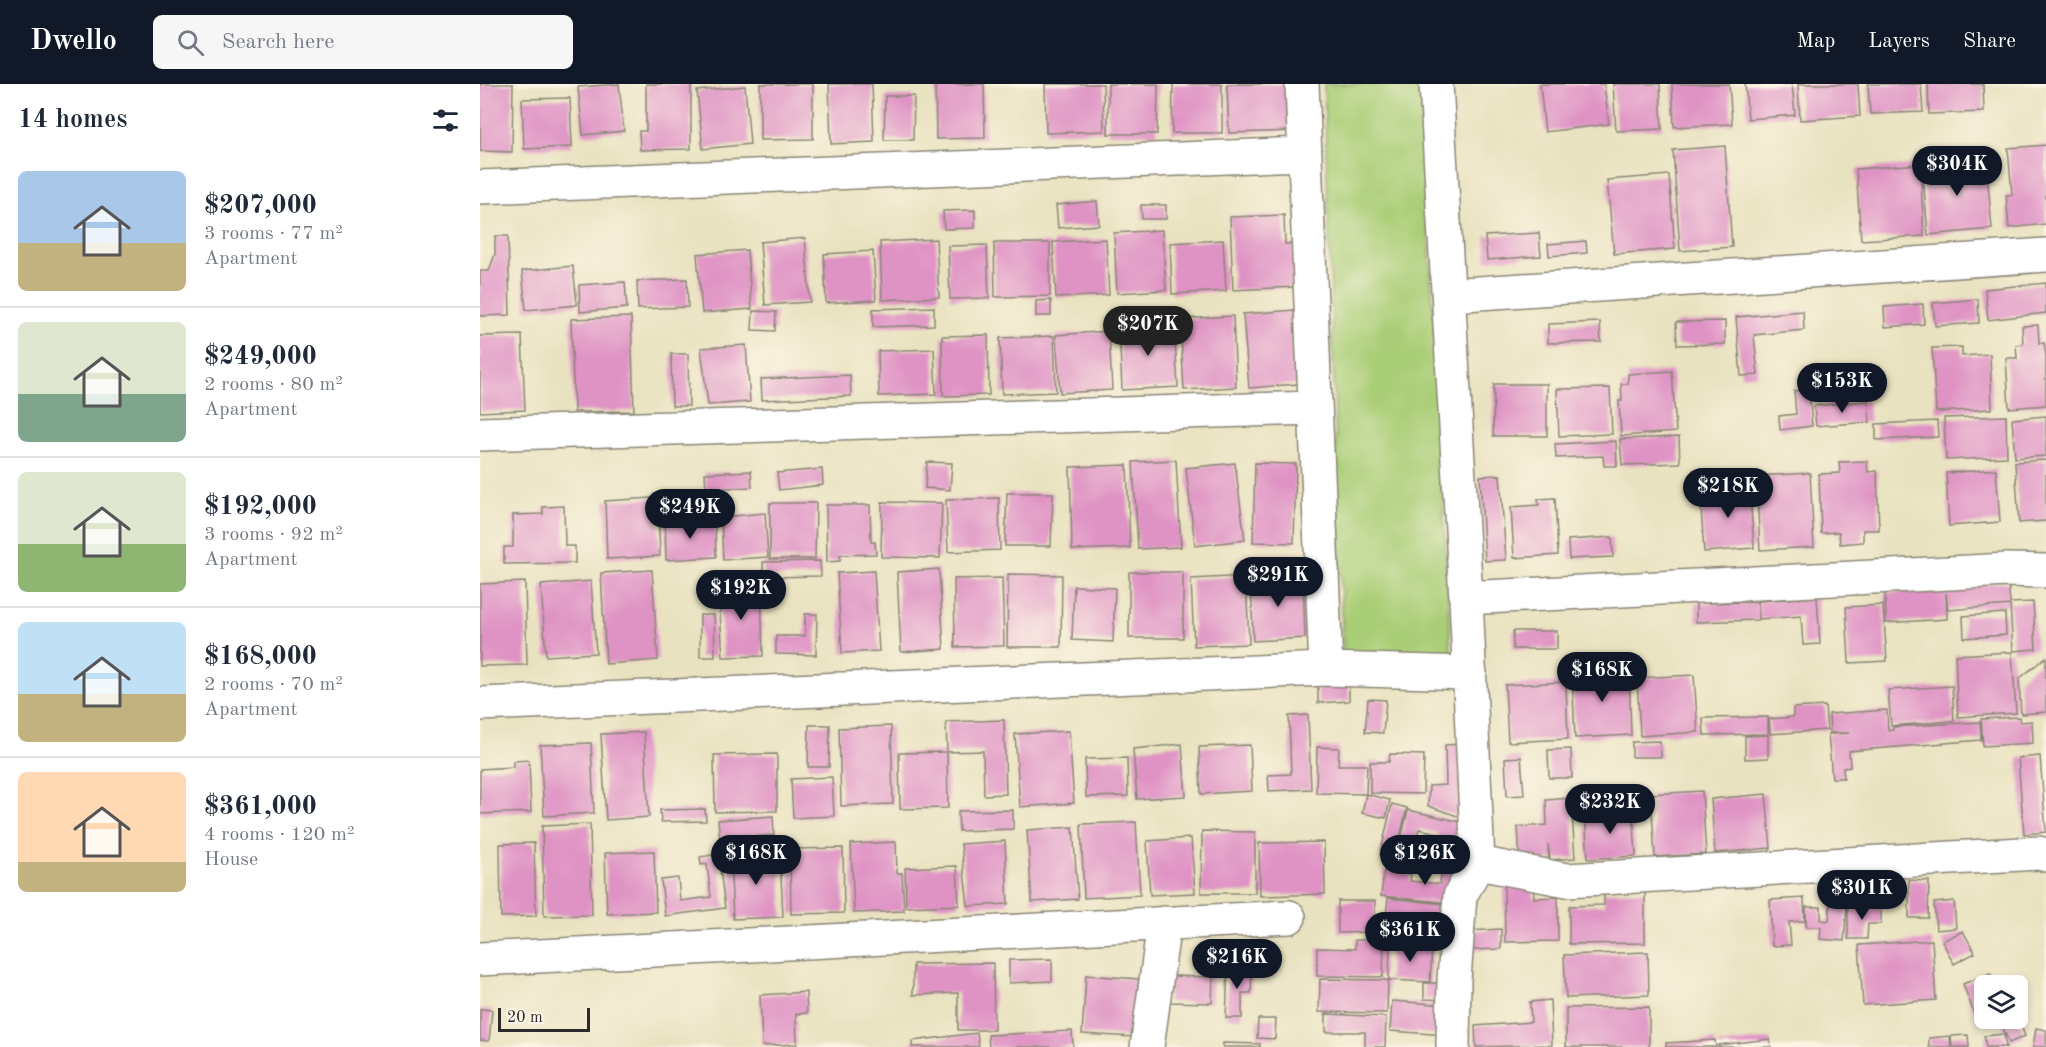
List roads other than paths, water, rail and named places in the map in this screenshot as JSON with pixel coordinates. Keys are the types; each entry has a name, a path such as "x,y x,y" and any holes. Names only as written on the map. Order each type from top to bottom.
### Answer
{"street":[{"path":"1302,84 1303,154 1326,669"},
{"path":"1436,84 1466,598 1478,863 1460,896 1454,980 1454,1047"},
{"path":"480,187 1303,154"},
{"path":"1449,295 2046,255"},
{"path":"480,434 1314,408"},
{"path":"1466,598 2007,570 2046,571"},
{"path":"480,704 1326,669 1470,673"},
{"path":"1478,863 1567,880 2039,853 2046,855"},
{"path":"480,959 1289,917"},
{"path":"1147,1047 1164,923"}]}
